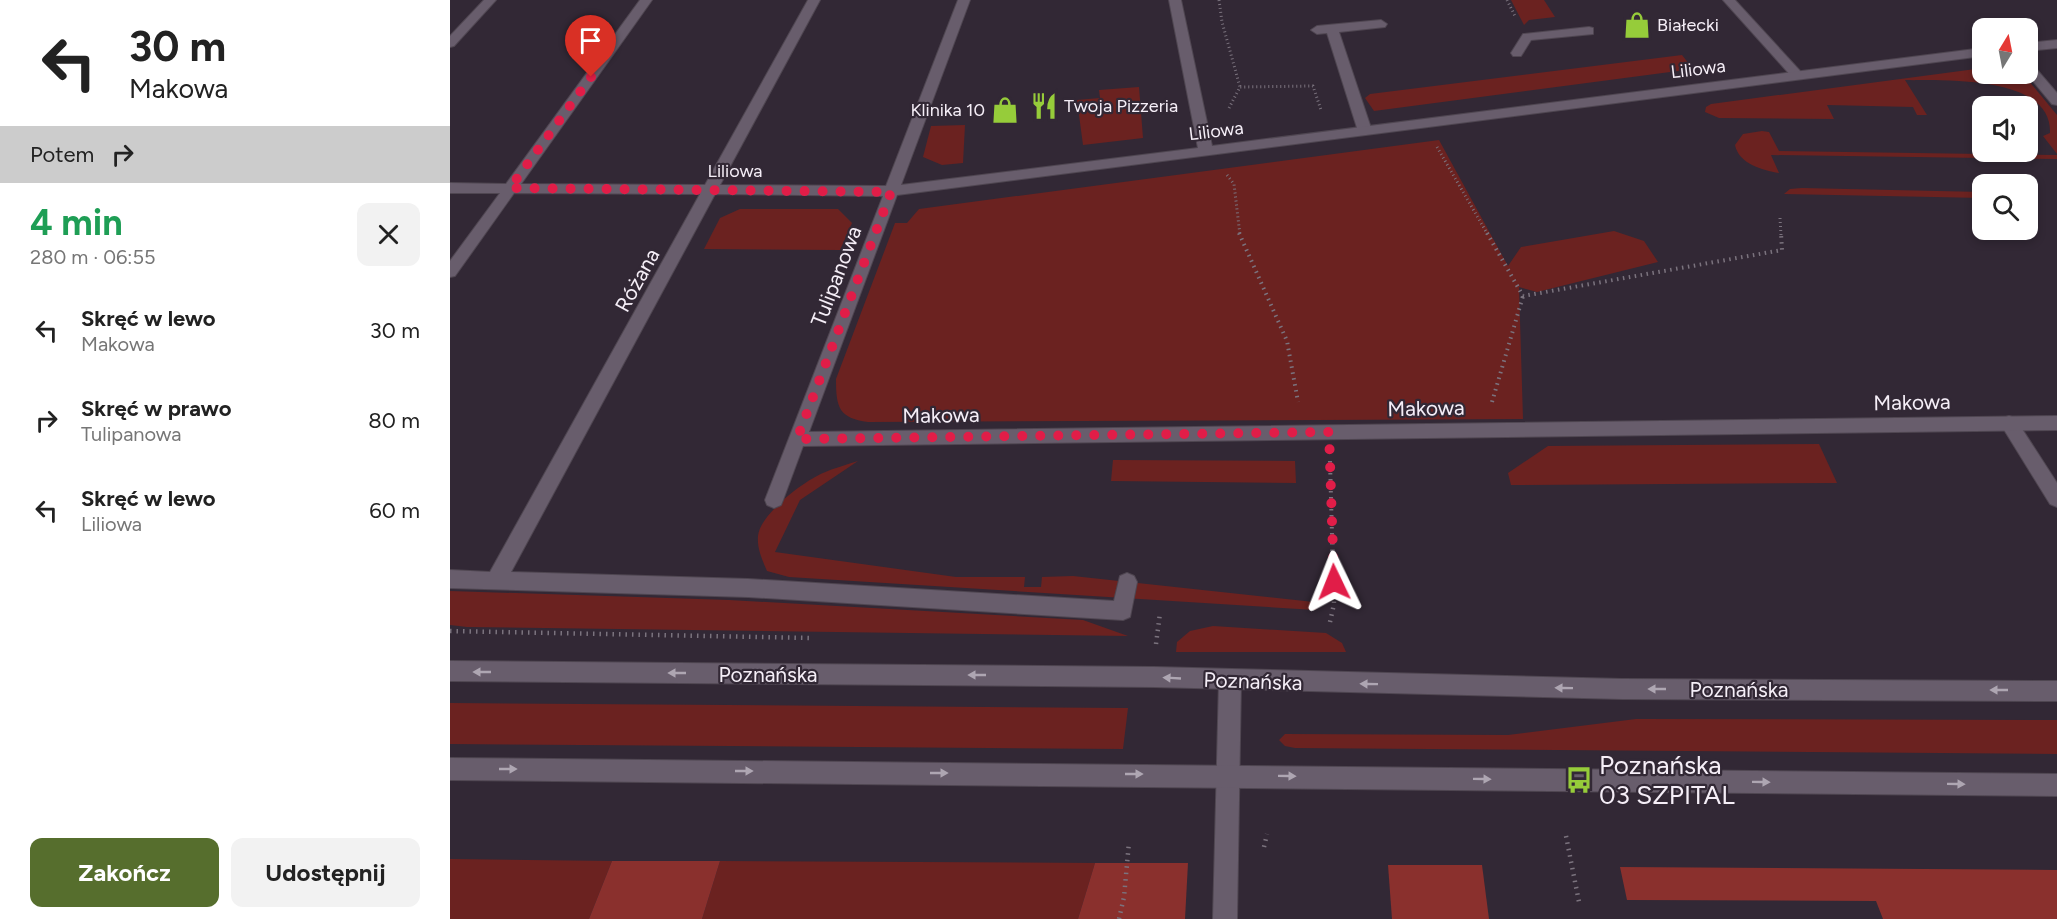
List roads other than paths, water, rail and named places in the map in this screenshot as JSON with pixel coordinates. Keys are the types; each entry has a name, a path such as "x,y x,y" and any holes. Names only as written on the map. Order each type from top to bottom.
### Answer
{"street":[{"path":"450,43 490,0"},
{"path":"450,272 646,0"},
{"name":"Różana","path":"496,580 814,0"},
{"name":"Tulipanowa","path":"774,500 964,0"},
{"path":"1175,0 1206,152"},
{"path":"1729,0 1797,75"},
{"path":"1317,30 1381,24"},
{"path":"1332,29 1365,131"},
{"path":"1517,53 1527,37 1589,31"},
{"path":"2038,46 2057,44"},
{"name":"Liliowa","path":"450,188 891,192 1972,53"},
{"path":"2038,79 2057,101"},
{"path":"2009,423 2057,499"},
{"name":"Makowa","path":"797,439 2057,423"},
{"path":"450,579 748,588 1123,611 1126,582"},
{"name":"Poznańska","path":"450,672 1154,677 1230,681 1634,689 2057,691"},
{"path":"1225,919 1230,681"},
{"path":"450,769 2057,785"}],"place":[{"name":"Białecki","path":"1637,25"},
{"name":"Twoja Pizzeria","path":"1044,106"},
{"name":"Klinika 10","path":"1005,110"},
{"name":"Poznańska 03 SZPITAL","path":"1579,780"}]}
